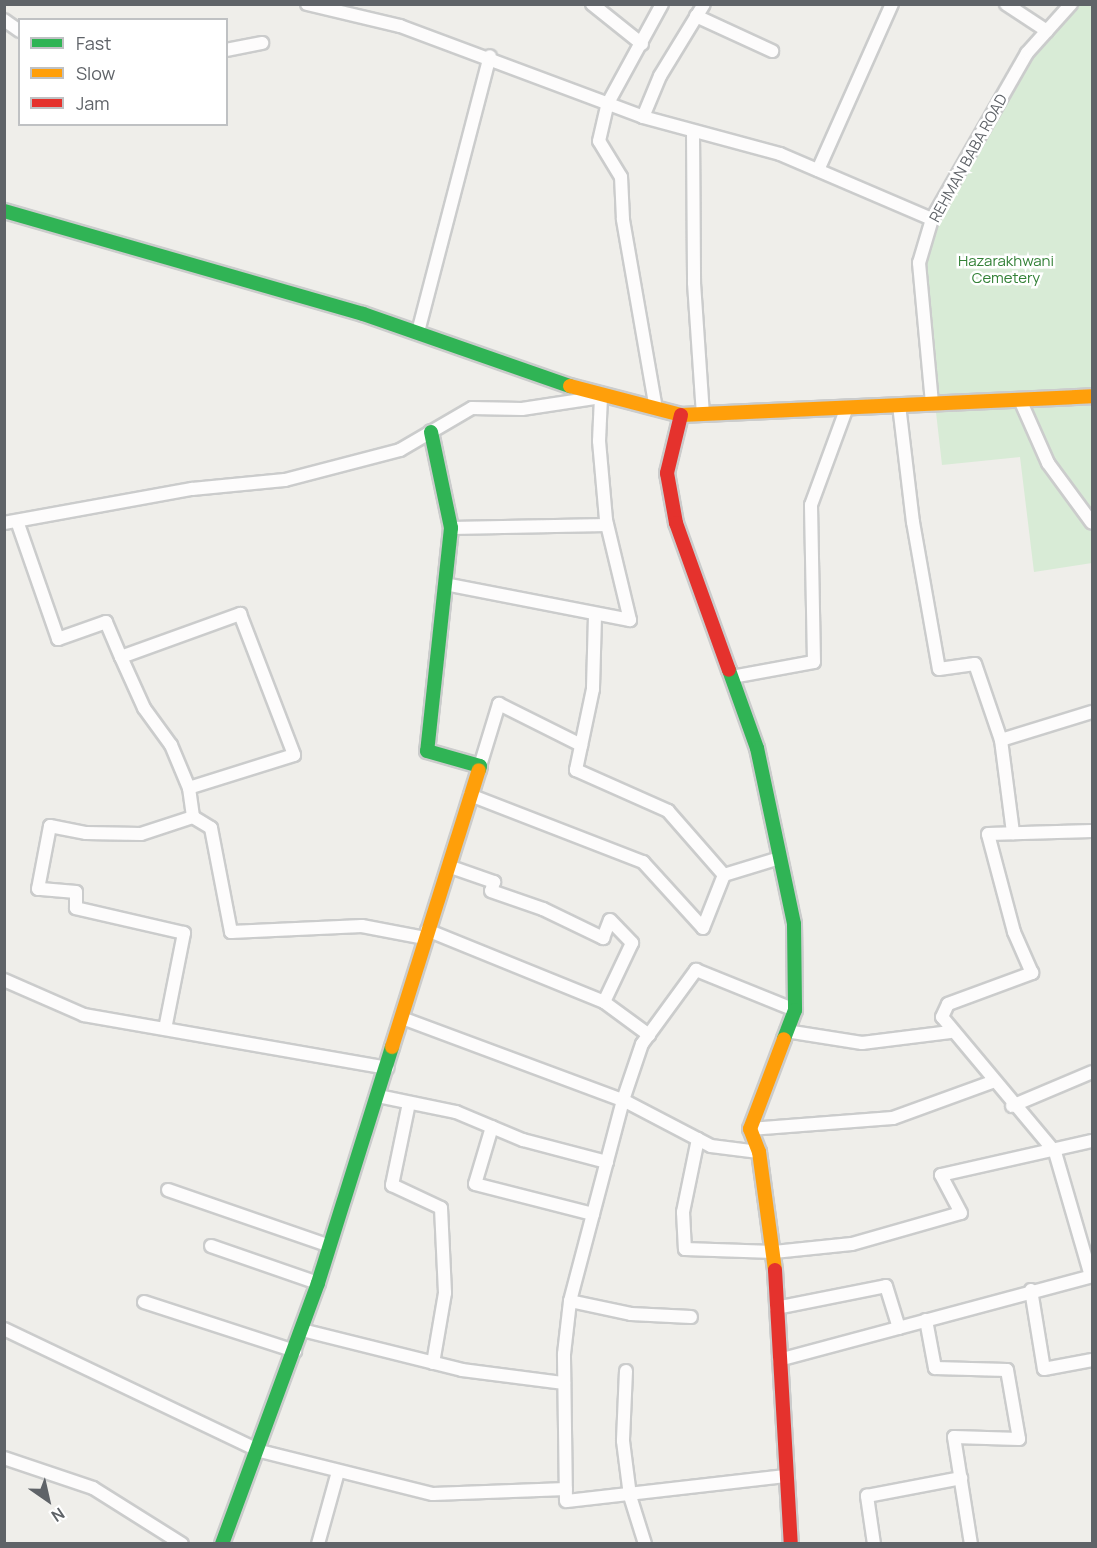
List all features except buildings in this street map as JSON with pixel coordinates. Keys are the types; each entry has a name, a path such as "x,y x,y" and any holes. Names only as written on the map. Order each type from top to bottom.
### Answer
{"street":[{"path":"307,4 400,26 490,56 643,117 780,154 932,219"},
{"path":"592,4 642,44"},
{"path":"656,409 623,219 621,177 599,141 608,103 662,4"},
{"path":"643,117 660,76 704,4"},
{"path":"818,170 892,4"},
{"path":"1006,4 1047,31"},
{"name":"REHMAN BABA ROAD","path":"932,403 919,263 932,219 1027,53 1071,4"},
{"path":"696,16 772,51"},
{"path":"4,20 18,30"},
{"path":"228,50 262,43"},
{"path":"418,332 490,56"},
{"path":"693,131 694,283 703,414"},
{"path":"4,211 418,332 601,397 681,415 932,403 1021,402 1092,396"},
{"path":"193,817 189,788 171,746 144,708 106,622 58,639 11,522 192,489 285,480 400,450 472,408 522,409 601,397"},
{"path":"445,584 530,597 595,616 630,620 608,525 599,441 601,397"},
{"path":"1021,402 1048,463 1092,524"},
{"path":"898,405 913,522 939,669 975,664 1001,740 1012,833"},
{"path":"732,677 814,662 811,505 847,407"},
{"path":"681,415 667,473 674,513 757,748 794,924 795,1010 750,1129 759,1152 774,1252 791,1544"},
{"path":"431,432 451,528 427,751 480,766"},
{"path":"451,528 608,525"},
{"path":"121,657 240,614 294,754 189,788"},
{"path":"595,616 593,689 576,770 668,811 724,875"},
{"path":"222,1544 260,1451 318,1283 499,704 581,745"},
{"path":"1001,740 1092,712"},
{"path":"470,795 643,862 703,928 724,875"},
{"path":"165,1029 184,933 76,908 76,892 38,889 50,826 86,833 141,834 193,817 211,828 231,932 362,926 426,934 604,1002 649,1035"},
{"path":"779,1360 1031,1290 1092,1276 1055,1152 1012,1106 950,1032 942,1017 948,1004 1032,973 1014,932 988,834 1092,831"},
{"path":"724,875 780,858"},
{"path":"448,866 494,882 491,891 543,909 603,938 610,920 632,943 604,1002"},
{"path":"786,1476 630,1496 566,1501 564,1383 570,1301 623,1100 649,1035 696,970 795,1010"},
{"path":"4,980 84,1015 387,1068"},
{"path":"402,1018 623,1100 711,1146 759,1152"},
{"path":"786,1031 862,1043 950,1032"},
{"path":"1012,1106 1092,1072"},
{"path":"750,1129 893,1118 992,1082"},
{"path":"378,1096 456,1112 492,1127 607,1162"},
{"path":"408,1102 392,1185 441,1208 445,1293 433,1363"},
{"path":"492,1127 475,1184 593,1214"},
{"path":"698,1139 683,1212 685,1249 774,1252 852,1244 962,1213 941,1175 997,1160 1055,1152 1092,1141"},
{"path":"168,1190 330,1246"},
{"path":"211,1246 318,1283"},
{"path":"776,1308 886,1286 899,1328"},
{"path":"1031,1290 1044,1370 1092,1360"},
{"path":"570,1301 632,1314 691,1317"},
{"path":"144,1302 295,1351"},
{"path":"926,1320 935,1368 1007,1370 1019,1439 954,1437 971,1544"},
{"path":"4,1329 260,1451 433,1494 566,1489"},
{"path":"302,1330 433,1363 564,1383"},
{"path":"626,1371 622,1441 630,1496 645,1544"},
{"path":"4,1458 93,1488 182,1544"},
{"path":"318,1544 338,1472"},
{"path":"874,1544 867,1496 960,1478"}],"green space":[{"name":"Hazarakhwani Cemetery","path":"1071,5 1092,5 1092,563 1034,572 1020,457 942,465 919,263 931,212 1027,53"}],"traffic: fast":[{"path":"4,211 363,314 570,386"},
{"path":"431,432 451,528 427,751 480,766 479,770"},
{"path":"729,670 757,748 794,924 795,1010 784,1039"},
{"path":"222,1544 318,1283 392,1047"}],"traffic: slow":[{"path":"570,386 681,415 1092,396"},
{"path":"392,1047 479,770"},
{"path":"775,1270 759,1152 750,1129 784,1039"}],"traffic: jam":[{"path":"681,415 667,473 676,523 729,670"},
{"path":"775,1270 791,1544"}]}
